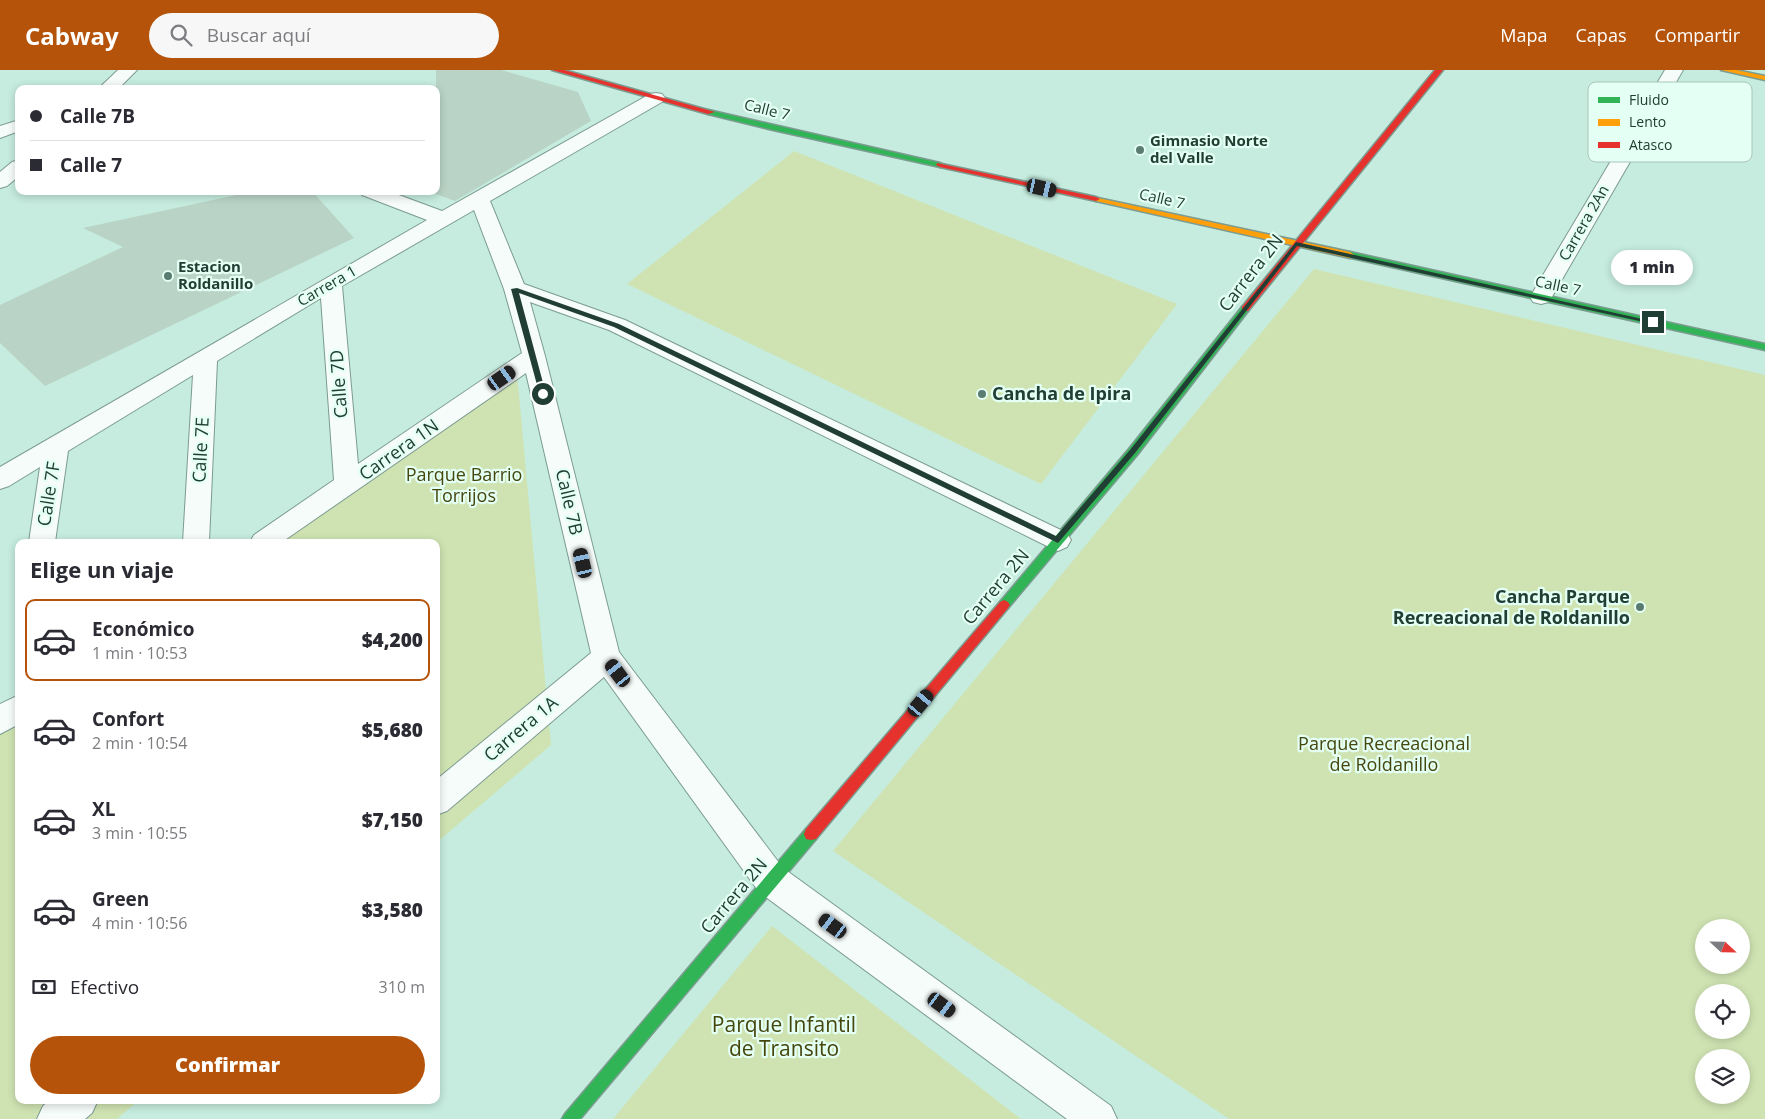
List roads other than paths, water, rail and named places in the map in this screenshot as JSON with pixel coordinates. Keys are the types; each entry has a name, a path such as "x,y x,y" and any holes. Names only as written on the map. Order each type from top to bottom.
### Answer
{"street":[{"path":"96,85 113,70"},
{"path":"111,85 128,70"},
{"name":"Calle 7","path":"559,70 656,98 769,127 1765,347"},
{"name":"Carrera 2N","path":"570,1119 1133,452 1296,244 1439,70"},
{"name":"Carrera 2An","path":"1667,82 1674,70"},
{"path":"1725,70 1765,78"},
{"name":"Carrera 1","path":"0,479 331,283 656,98"},
{"path":"0,132 15,126"},
{"path":"0,167 15,154"},
{"name":"Carrera 2An","path":"1541,297 1620,162"},
{"path":"0,182 15,169"},
{"path":"380,195 444,219"},
{"name":"Calle 7B","path":"479,199 514,289 534,356 606,658 771,880 1098,1119"},
{"name":"Calle 7D","path":"331,283 347,486"},
{"path":"514,289 616,325 1058,540"},
{"name":"Carrera 1N","path":"268,539 534,356"},
{"name":"Calle 7E","path":"196,539 206,358"},
{"name":"Calle 7F","path":"42,539 56,446"},
{"name":"Carrera 1A","path":"440,797 606,658"},
{"path":"56,1119 74,1104"}],"place":[{"name":"Gimnasio Norte del Valle","path":"1140,150"},
{"name":"Estacion Roldanillo","path":"168,276"},
{"name":"Cancha de Ipira","path":"982,394"},
{"name":"Cancha Parque Recreacional de Roldanillo","path":"1640,607"}],"park label":[{"name":"Parque Barrio Torrijos","path":"464,485"},
{"name":"Parque Recreacional de Roldanillo","path":"1384,754"},
{"name":"Parque Infantil de Transito","path":"784,1037"}]}
